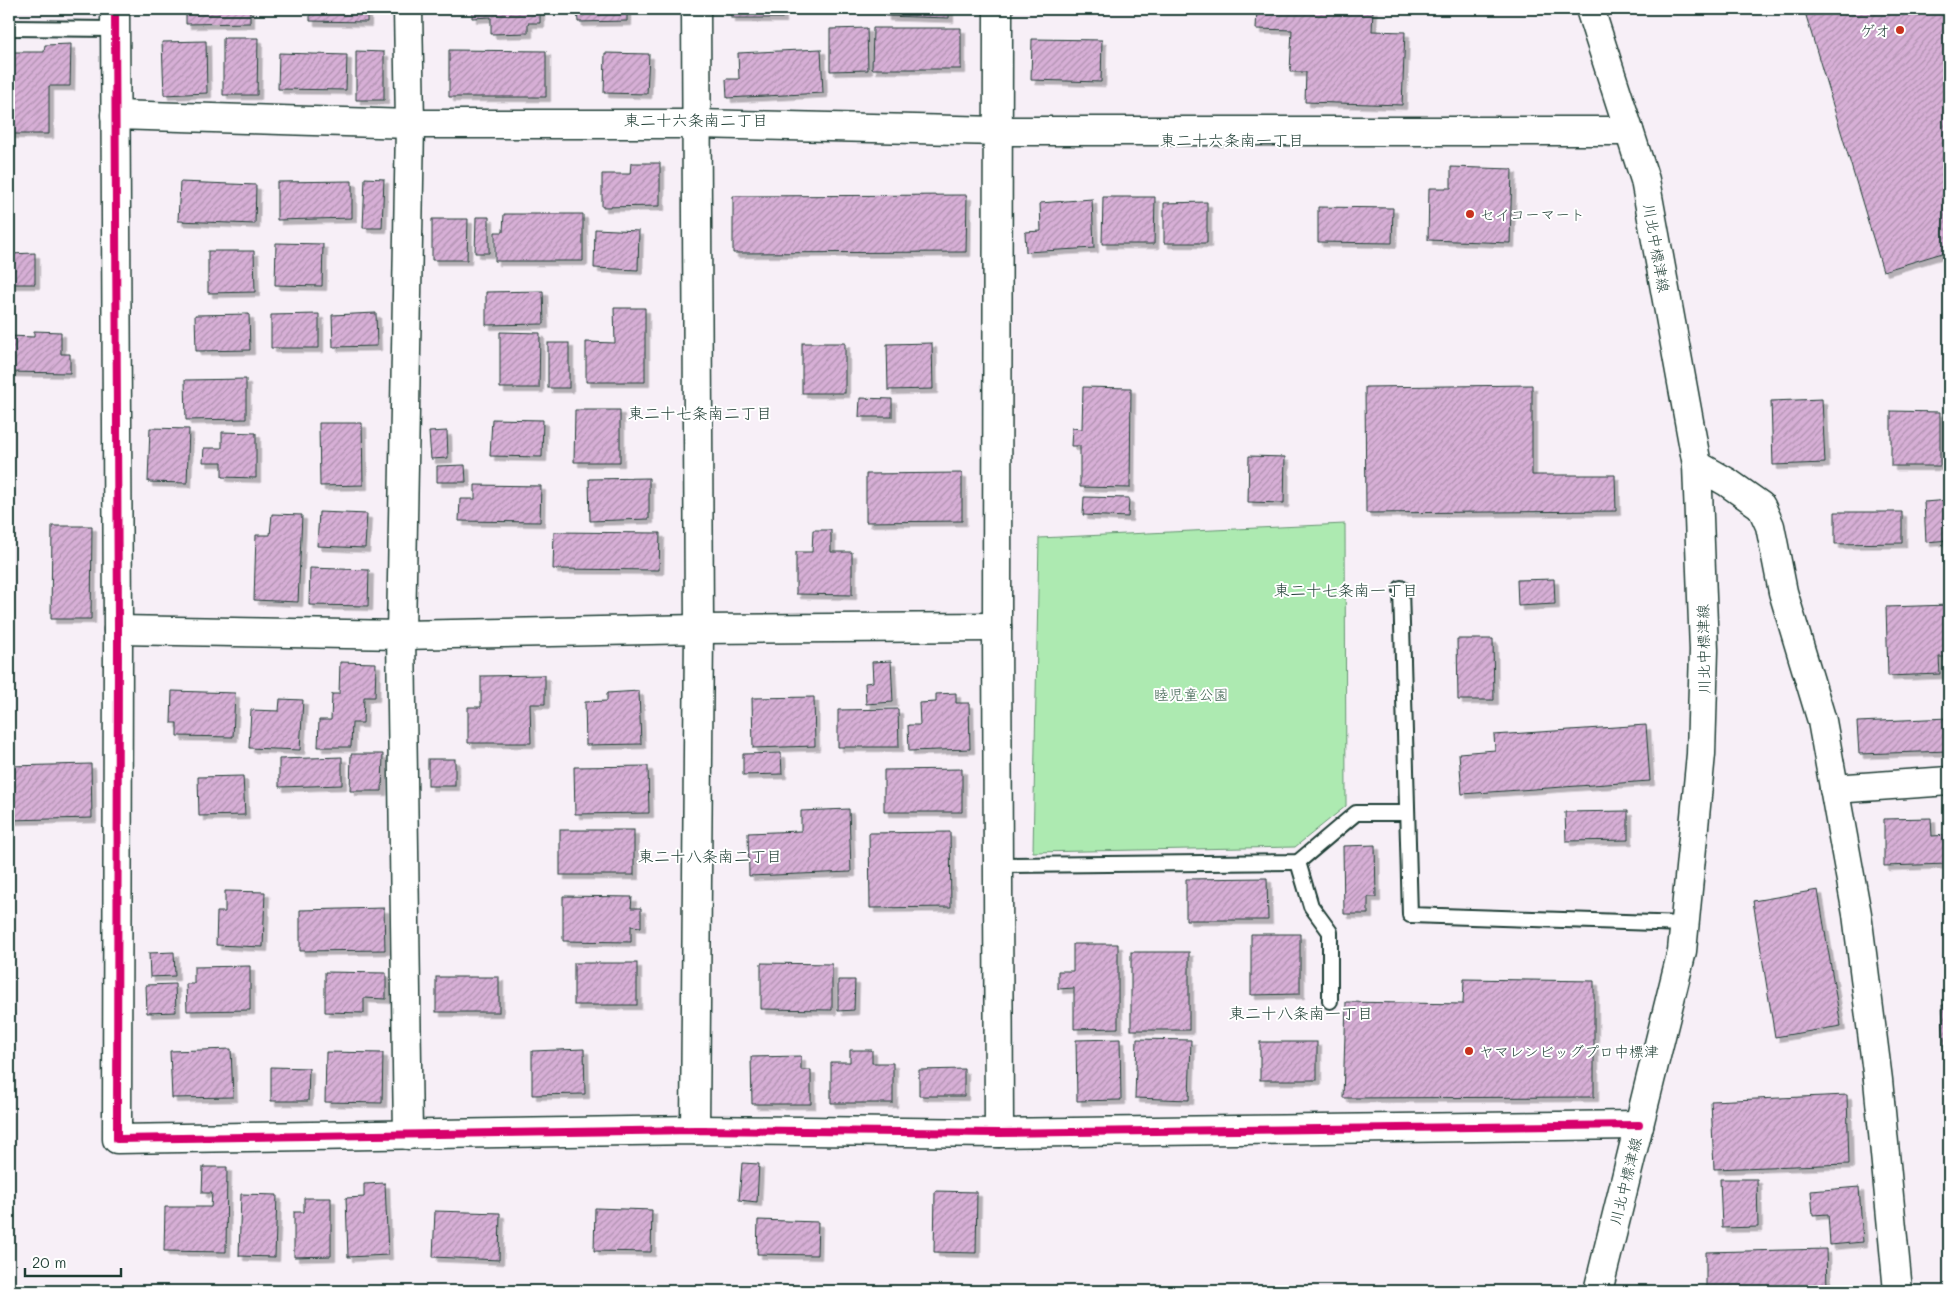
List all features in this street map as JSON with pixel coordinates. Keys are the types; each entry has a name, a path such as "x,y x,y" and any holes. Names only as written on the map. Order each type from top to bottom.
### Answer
{"street":[{"path":"408,9 410,124 401,635 408,1135"},
{"path":"696,9 699,629 696,1130"},
{"path":"998,9 997,627 999,1132"},
{"name":"川北中標津線","path":"1590,9 1645,180 1696,465 1704,702 1682,951 1598,1291"},
{"path":"115,19 118,630 117,1139 696,1130 999,1132 1639,1125"},
{"path":"115,115 410,124 697,124 999,131 1629,131"},
{"path":"1696,465 1728,482 1762,506 1770,526 1783,592 1822,721 1860,934 1878,1080 1898,1291"},
{"path":"118,630 401,635 699,629 997,627"},
{"path":"1834,789 1949,781"}],"lane":[{"path":"9,28 115,19"},
{"path":"1401,588 1410,915 1685,924"},
{"path":"998,865 1298,862 1356,813 1407,813"},
{"path":"1298,862 1311,906 1330,932 1330,1001"}],"green space":[{"name":"睦児童公園","path":"1345,524 1346,806 1295,847 1033,852 1039,538"}],"building":[{"path":"186,9 250,9 250,23 186,24"},
{"path":"310,9 367,9 367,22 310,21"},
{"path":"472,9 540,9 540,23 528,23 528,33 491,34 491,17 472,18"},
{"path":"577,9 627,9 627,21 578,22"},
{"path":"731,9 782,9 782,18 731,18"},
{"path":"885,9 949,9 949,18 885,16"},
{"path":"1257,9 1373,9 1372,31 1405,32 1402,105 1305,102 1306,72 1290,72 1292,30 1256,29"},
{"path":"1804,9 1949,9 1949,251 1883,271"},
{"path":"867,28 868,70 830,71 830,29"},
{"path":"873,28 961,28 961,69 872,69"},
{"path":"223,38 258,38 257,95 223,95"},
{"path":"1032,39 1102,40 1101,82 1031,80"},
{"path":"206,41 207,93 164,95 162,42"},
{"path":"71,44 70,86 49,86 49,134 9,134 9,52 44,52 45,45"},
{"path":"821,49 823,93 727,98 726,79 739,79 738,53"},
{"path":"449,50 546,51 546,97 449,97"},
{"path":"356,51 384,52 384,100 356,100"},
{"path":"279,53 347,55 346,90 278,89"},
{"path":"605,53 649,54 647,94 604,93"},
{"path":"631,163 660,163 660,206 602,207 602,174 630,174"},
{"name":"セイコーマート","path":"1451,167 1512,169 1510,243 1428,240 1429,188 1451,188"},
{"path":"365,178 384,179 382,228 363,228"},
{"path":"352,181 352,218 277,220 277,182"},
{"path":"180,182 256,185 255,224 178,221"},
{"path":"967,195 966,252 733,253 733,196"},
{"path":"1103,197 1155,197 1154,244 1102,244"},
{"path":"1092,199 1094,248 1026,252 1025,232 1041,231 1040,203"},
{"path":"1207,202 1207,243 1164,243 1164,203"},
{"path":"1318,207 1393,208 1392,243 1318,242"},
{"path":"504,214 583,214 583,261 495,261 495,232 503,232"},
{"path":"476,217 489,217 489,253 475,253"},
{"path":"432,219 468,219 467,260 432,260"},
{"path":"595,229 639,231 638,270 594,268"},
{"path":"276,243 323,244 322,286 275,285"},
{"path":"208,251 254,251 255,292 208,293"},
{"path":"35,253 35,284 9,284 9,254"},
{"path":"543,291 544,324 486,325 486,292"},
{"path":"614,308 645,308 645,382 586,382 586,342 615,343"},
{"path":"376,313 377,346 333,347 332,315"},
{"path":"249,314 250,350 196,351 195,315"},
{"path":"319,314 319,348 271,348 271,315"},
{"path":"34,331 61,332 61,354 70,354 70,373 9,372 9,336 34,337"},
{"path":"500,332 540,333 539,388 500,388"},
{"path":"548,343 569,343 569,388 548,388"},
{"path":"802,343 845,343 845,393 802,393"},
{"path":"932,343 933,389 888,390 887,344"},
{"path":"246,379 246,419 186,420 185,380"},
{"path":"1532,385 1532,475 1615,475 1616,511 1366,513 1365,387"},
{"path":"1083,387 1131,388 1130,488 1080,487 1080,446 1071,446 1072,428 1082,429"},
{"path":"860,398 892,399 892,417 859,417"},
{"path":"1822,399 1825,463 1773,465 1771,401"},
{"path":"575,410 620,410 620,462 574,462"},
{"path":"1891,411 1940,412 1940,466 1891,466"},
{"path":"492,419 543,420 542,457 490,456"},
{"path":"319,423 362,423 363,485 320,486"},
{"path":"150,428 189,429 187,483 148,482"},
{"path":"447,431 448,458 431,459 429,432"},
{"path":"222,432 256,433 256,478 222,477 222,462 203,462 204,448 222,448"},
{"path":"1249,456 1285,457 1284,503 1248,502"},
{"path":"465,465 466,482 437,482 437,466"},
{"path":"962,473 962,521 866,522 866,474"},
{"path":"649,478 649,519 590,521 589,479"},
{"path":"475,485 541,486 540,522 459,521 460,499 475,499"},
{"path":"1084,497 1129,498 1128,517 1083,515"},
{"path":"1949,500 1949,540 1926,542 1924,502"},
{"path":"319,512 367,514 365,548 317,546"},
{"path":"1835,512 1902,512 1902,543 1835,544"},
{"path":"272,514 302,515 298,602 254,600 256,535 270,535"},
{"path":"52,526 92,526 91,619 51,619"},
{"path":"813,530 831,530 831,552 852,552 852,595 796,594 796,552 812,552"},
{"path":"554,532 660,533 659,570 553,569"},
{"path":"310,568 369,570 368,606 309,605"},
{"path":"1554,579 1555,604 1518,606 1517,580"},
{"path":"1949,605 1949,657 1939,657 1940,674 1888,676 1886,607"},
{"path":"1457,639 1493,639 1494,700 1458,700"},
{"path":"891,661 893,702 866,704 865,683 873,682 872,662"},
{"path":"340,662 376,663 375,697 364,697 363,723 352,723 351,747 318,747 319,720 331,720 332,694 339,694"},
{"path":"545,675 545,704 530,704 531,743 468,743 468,707 481,707 481,676"},
{"path":"172,691 235,693 233,737 177,736 177,723 171,723"},
{"path":"639,691 641,744 586,745 585,702 607,701 607,693"},
{"path":"956,693 956,703 969,703 970,749 909,751 908,725 920,725 919,703 936,702 936,694"},
{"path":"814,697 815,746 753,748 752,698"},
{"path":"280,699 303,700 300,750 249,748 251,710 279,711"},
{"path":"898,709 899,747 838,747 838,710"},
{"path":"1949,718 1949,751 1859,754 1857,722"},
{"path":"1646,725 1650,781 1462,794 1459,753 1495,750 1494,735"},
{"path":"781,753 782,774 743,775 743,754"},
{"path":"351,754 383,754 382,791 350,791"},
{"path":"342,757 342,785 279,787 279,759"},
{"path":"428,759 455,759 455,786 428,786"},
{"path":"91,764 92,818 9,820 9,766"},
{"path":"648,766 649,813 575,814 574,767"},
{"path":"962,769 962,812 884,812 884,770"},
{"path":"243,776 245,815 199,816 198,777"},
{"path":"849,809 851,872 749,876 748,833 801,831 801,811"},
{"path":"1628,811 1628,840 1566,841 1565,812"},
{"path":"1931,818 1932,836 1949,835 1949,864 1884,866 1884,819"},
{"path":"560,830 634,830 634,875 560,875"},
{"path":"950,832 951,907 870,908 869,833"},
{"path":"1375,845 1376,897 1368,897 1368,914 1344,914 1343,846"},
{"path":"1267,878 1268,920 1186,920 1186,879"},
{"path":"1818,890 1841,1026 1775,1037 1753,901"},
{"path":"225,891 265,892 263,947 216,945 217,912 225,912"},
{"path":"563,896 632,897 631,908 641,908 641,927 631,926 631,942 563,941"},
{"path":"384,908 385,950 300,951 300,910"},
{"path":"1251,934 1300,934 1300,994 1251,995"},
{"path":"1073,944 1118,944 1118,1028 1074,1029 1074,988 1058,989 1058,971 1073,971"},
{"path":"174,952 175,976 150,977 149,953"},
{"path":"1131,952 1189,952 1189,1030 1131,1030"},
{"path":"574,963 637,963 637,1005 574,1005"},
{"path":"761,963 832,964 832,1010 761,1009"},
{"path":"250,966 250,1010 187,1011 186,984 194,984 194,967"},
{"path":"325,972 386,973 386,999 364,998 364,1013 325,1012"},
{"path":"436,977 499,977 499,1012 436,1012"},
{"name":"ヤマレンビッグプロ中標津","path":"1464,979 1594,981 1594,1097 1343,1098 1346,1002 1463,1004"},
{"path":"838,980 855,980 854,1010 838,1011"},
{"path":"175,984 176,1012 147,1013 146,985"},
{"path":"1942,1005 1949,1005 1949,1059 1945,1060"},
{"path":"1120,1039 1121,1100 1077,1101 1076,1040"},
{"path":"1137,1039 1191,1040 1189,1100 1135,1098"},
{"path":"1260,1042 1317,1042 1317,1080 1260,1080"},
{"path":"231,1049 233,1097 172,1098 170,1051"},
{"path":"584,1049 585,1094 532,1095 532,1051"},
{"path":"850,1050 872,1050 872,1063 893,1063 893,1103 831,1103 831,1062 850,1062"},
{"path":"326,1052 383,1053 382,1103 325,1102"},
{"path":"801,1056 801,1070 811,1070 811,1104 752,1104 751,1057"},
{"path":"271,1067 309,1068 308,1101 271,1101"},
{"path":"964,1069 964,1096 919,1096 919,1070"},
{"path":"1847,1095 1849,1164 1714,1169 1711,1101"},
{"path":"742,1163 759,1164 757,1202 739,1200"},
{"path":"203,1167 227,1167 226,1252 164,1251 165,1207 211,1207 212,1193 202,1193"},
{"path":"1720,1179 1757,1179 1758,1227 1722,1228"},
{"path":"385,1183 388,1255 348,1257 346,1198 364,1197 364,1184"},
{"path":"1859,1187 1863,1242 1830,1245 1828,1214 1813,1215 1811,1191"},
{"path":"935,1191 977,1192 976,1253 934,1252"},
{"path":"241,1194 277,1195 275,1257 239,1256"},
{"path":"304,1198 331,1198 331,1256 294,1257 294,1212 304,1212"},
{"path":"595,1208 652,1210 651,1252 594,1251"},
{"path":"435,1211 500,1213 499,1260 433,1257"},
{"path":"758,1220 818,1222 817,1255 757,1254"},
{"path":"1826,1249 1827,1289 1706,1291 1706,1252"}],"cycle path":[{"path":"115,9 118,630 117,1139 695,1130 999,1133 1639,1125"}],"place":[{"name":"ゲオ","path":"1900,30"},
{"name":"セイコーマート","path":"1470,214"},
{"name":"ヤマレンビッグプロ中標津","path":"1469,1051"}],"district":[{"name":"東二十六条南二丁目","path":"696,119"},
{"name":"東二十六条南一丁目","path":"1232,139"},
{"name":"東二十七条南二丁目","path":"700,412"},
{"name":"東二十七条南一丁目","path":"1346,589"},
{"name":"東二十八条南二丁目","path":"710,855"},
{"name":"東二十八条南一丁目","path":"1301,1012"}]}
